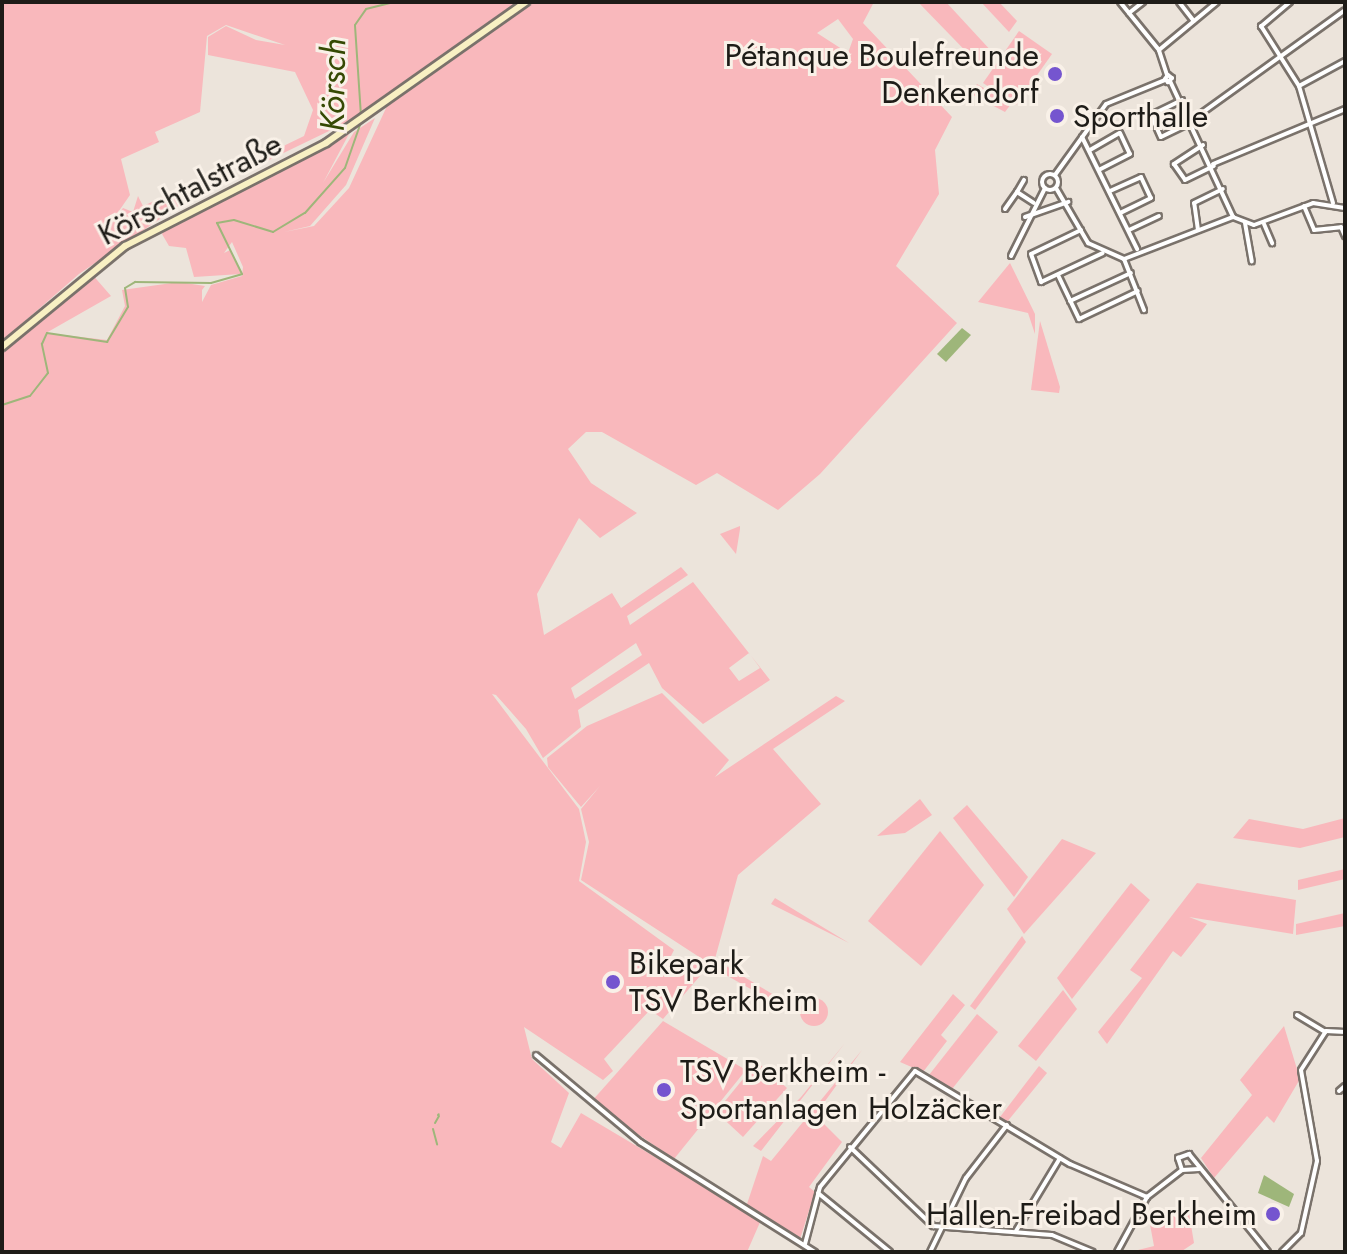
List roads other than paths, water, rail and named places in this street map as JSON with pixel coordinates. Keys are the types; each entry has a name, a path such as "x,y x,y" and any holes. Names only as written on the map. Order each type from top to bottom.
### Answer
{"main road":[{"name":"Körschtalstraße","path":"2,347 125,246 352,128 526,2"}],"street":[{"path":"1120,2 1159,50 1167,79 1182,100 1213,165 1233,217 1245,223 1264,224 1304,206 1333,203 1345,208"},
{"path":"1129,13 1143,2"},
{"path":"1179,2 1194,21"},
{"path":"1159,50 1217,2"},
{"path":"1290,2 1261,26 1299,86 1333,203"},
{"path":"1182,100 1151,115 1161,137 1192,121 1345,10"},
{"path":"1299,86 1345,61"},
{"path":"1144,310 1124,259 1103,253 1081,230 1068,202 1056,188 1055,175 1082,135 1113,98 1167,79"},
{"path":"1203,145 1174,164 1185,180 1345,109"},
{"path":"1090,150 1120,133 1130,154 1100,169"},
{"path":"1082,135 1137,249"},
{"path":"1011,256 1025,217 1045,188 1044,177 1055,175"},
{"path":"1110,191 1141,177 1151,198 1120,213"},
{"path":"1005,209 1024,180"},
{"path":"1045,188 1056,188"},
{"path":"1198,230 1194,203 1223,189"},
{"path":"1017,192 1034,203"},
{"path":"1025,217 1068,202"},
{"path":"1304,206 1314,230 1341,227 1345,236"},
{"path":"1129,230 1159,216"},
{"path":"1124,259 1137,249 1233,217"},
{"path":"1245,223 1252,261"},
{"path":"1264,224 1272,243"},
{"path":"1081,230 1031,254 1041,282 1103,253"},
{"path":"1070,301 1131,273"},
{"path":"1057,275 1079,319 1138,291"},
{"path":"1297,1015 1325,1032"},
{"path":"1282,1252 1301,1233 1315,1175 1317,1139 1301,1070 1325,1032 1334,1028 1345,1032"},
{"path":"536,1055 640,1142 815,1252"},
{"path":"805,1244 818,1193 850,1147 915,1071 1113,1187 1147,1197"},
{"path":"1339,1091 1345,1086"},
{"path":"930,1252 966,1178 1008,1125"},
{"path":"850,1147 922,1219 942,1228 1016,1231 1065,1237 1093,1252"},
{"path":"1182,1170 1178,1158 1185,1153 1268,1252"},
{"path":"1016,1231 1061,1158"},
{"path":"1117,1252 1147,1197 1182,1170 1201,1170"},
{"path":"818,1193 890,1252"}],"waterway":[{"name":"Körsch","path":"361,116 355,25 366,9 395,2"},
{"name":"Körsch","path":"2,405 30,396 48,373 42,344 47,333 107,342 128,307 125,288 135,282 211,283 242,274 217,223 234,220 273,232 305,213 345,168 361,122"},
{"path":"435,1123 439,1116"},
{"path":"433,1129 437,1144"}],"place":[{"name":"Pétanque Boulefreunde Denkendorf","path":"1055,74"},
{"name":"Sporthalle","path":"1057,116"},
{"name":"Bikepark TSV Berkheim","path":"613,982"},
{"name":"TSV Berkheim - Sportanlagen Holzäcker","path":"664,1090"},
{"name":"Hallen-Freibad Berkheim","path":"1273,1214"}]}
